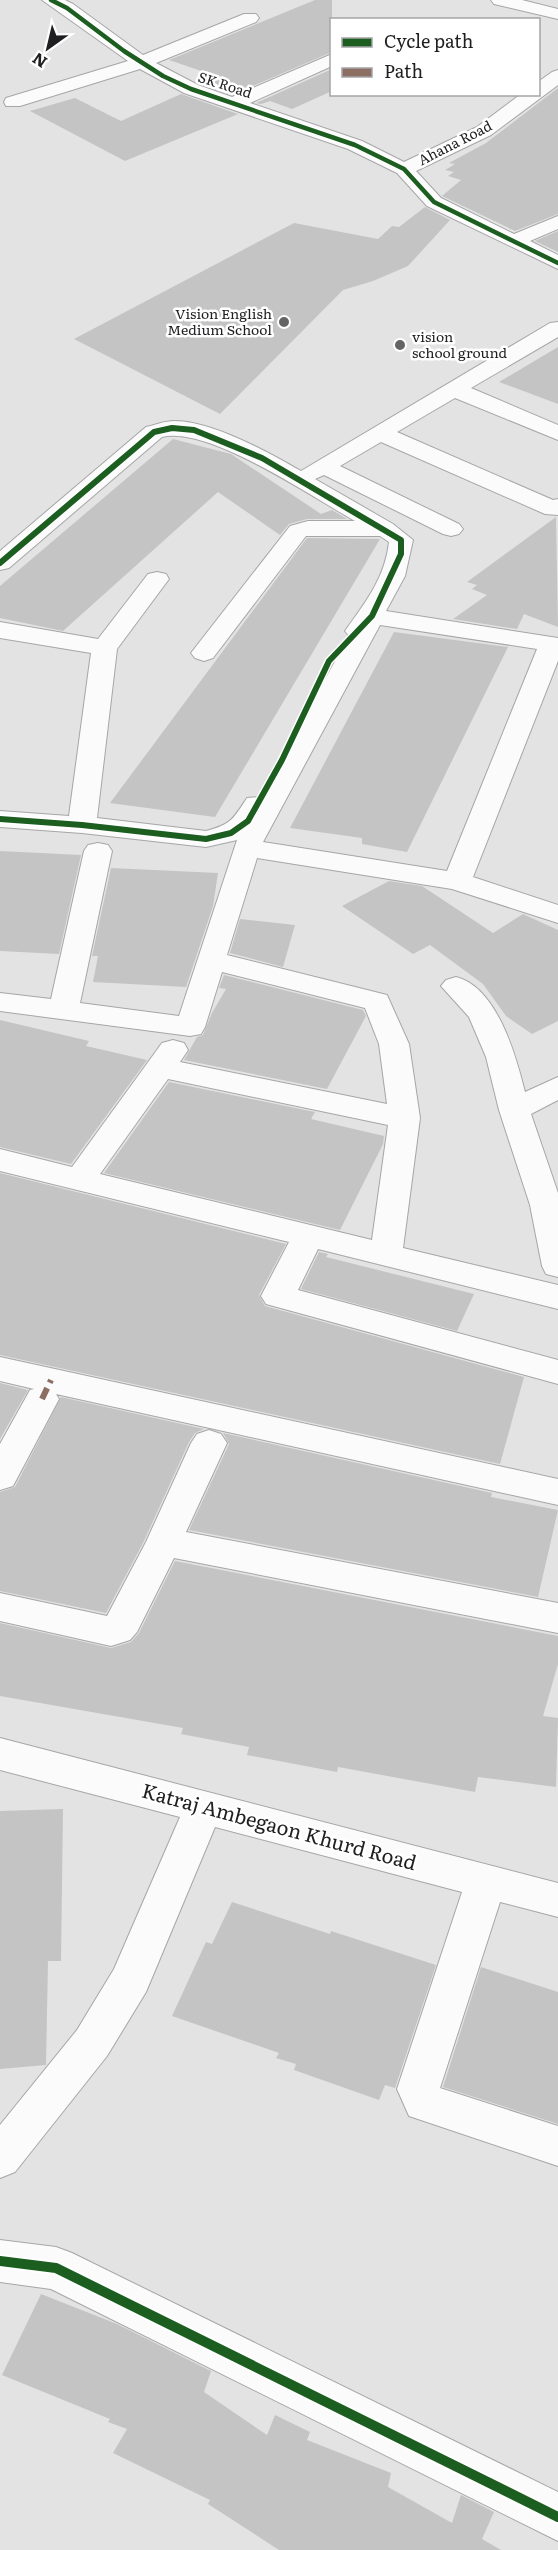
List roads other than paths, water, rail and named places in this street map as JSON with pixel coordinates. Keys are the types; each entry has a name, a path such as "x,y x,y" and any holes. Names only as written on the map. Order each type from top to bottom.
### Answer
{"street":[{"name":"SK Road","path":"51,0 67,8 141,63 163,76 191,89 356,145 404,169"},
{"path":"500,0 558,14"},
{"path":"13,102 141,63 250,18"},
{"path":"234,103 330,59"},
{"path":"540,90 558,76"},
{"name":"Ahana Road","path":"404,169 484,131 530,96"},
{"path":"404,169 434,202 558,262"},
{"path":"514,241 558,222"},
{"path":"451,529 317,469 558,328"},
{"path":"454,389 558,433"},
{"path":"0,563 154,432 172,428 194,429 262,458 385,528 400,540 401,554 372,616 246,848 190,1027 80,1180"},
{"path":"380,433 553,509 558,506"},
{"path":"204,653 298,531 308,528 385,528"},
{"path":"82,825 104,648 157,579"},
{"path":"0,819 82,825 206,839 231,833 248,821 254,811 282,760 329,661 372,616"},
{"path":"372,616 552,644 457,881"},
{"path":"0,630 104,648"},
{"path":"246,848 457,881 558,914"},
{"path":"64,1010 98,851"},
{"path":"211,960 377,1002 394,1044 404,1118 386,1254"},
{"path":"456,986 482,1013 501,1057 513,1110 546,1205 557,1255"},
{"path":"0,1002 190,1027"},
{"path":"160,1068 404,1118"},
{"path":"513,1110 558,1087"},
{"path":"0,1160 558,1297"},
{"path":"308,1236 278,1296 558,1372"},
{"path":"0,1369 558,1492"},
{"path":"0,1477 42,1399"},
{"path":"0,1607 111,1631 117,1630 124,1622 164,1542 209,1443"},
{"path":"164,1542 558,1618"},
{"name":"Katraj Ambegaon Khurd Road","path":"0,1754 558,1900"},
{"path":"0,2158 92,2043 131,1978 204,1807"},
{"path":"486,1881 418,2089 424,2102 558,2146"},
{"path":"0,2261 56,2268 558,2517"}],"place":[{"name":"Vision English Medium School","path":"284,322"},
{"name":"vision school ground","path":"400,345"}]}
